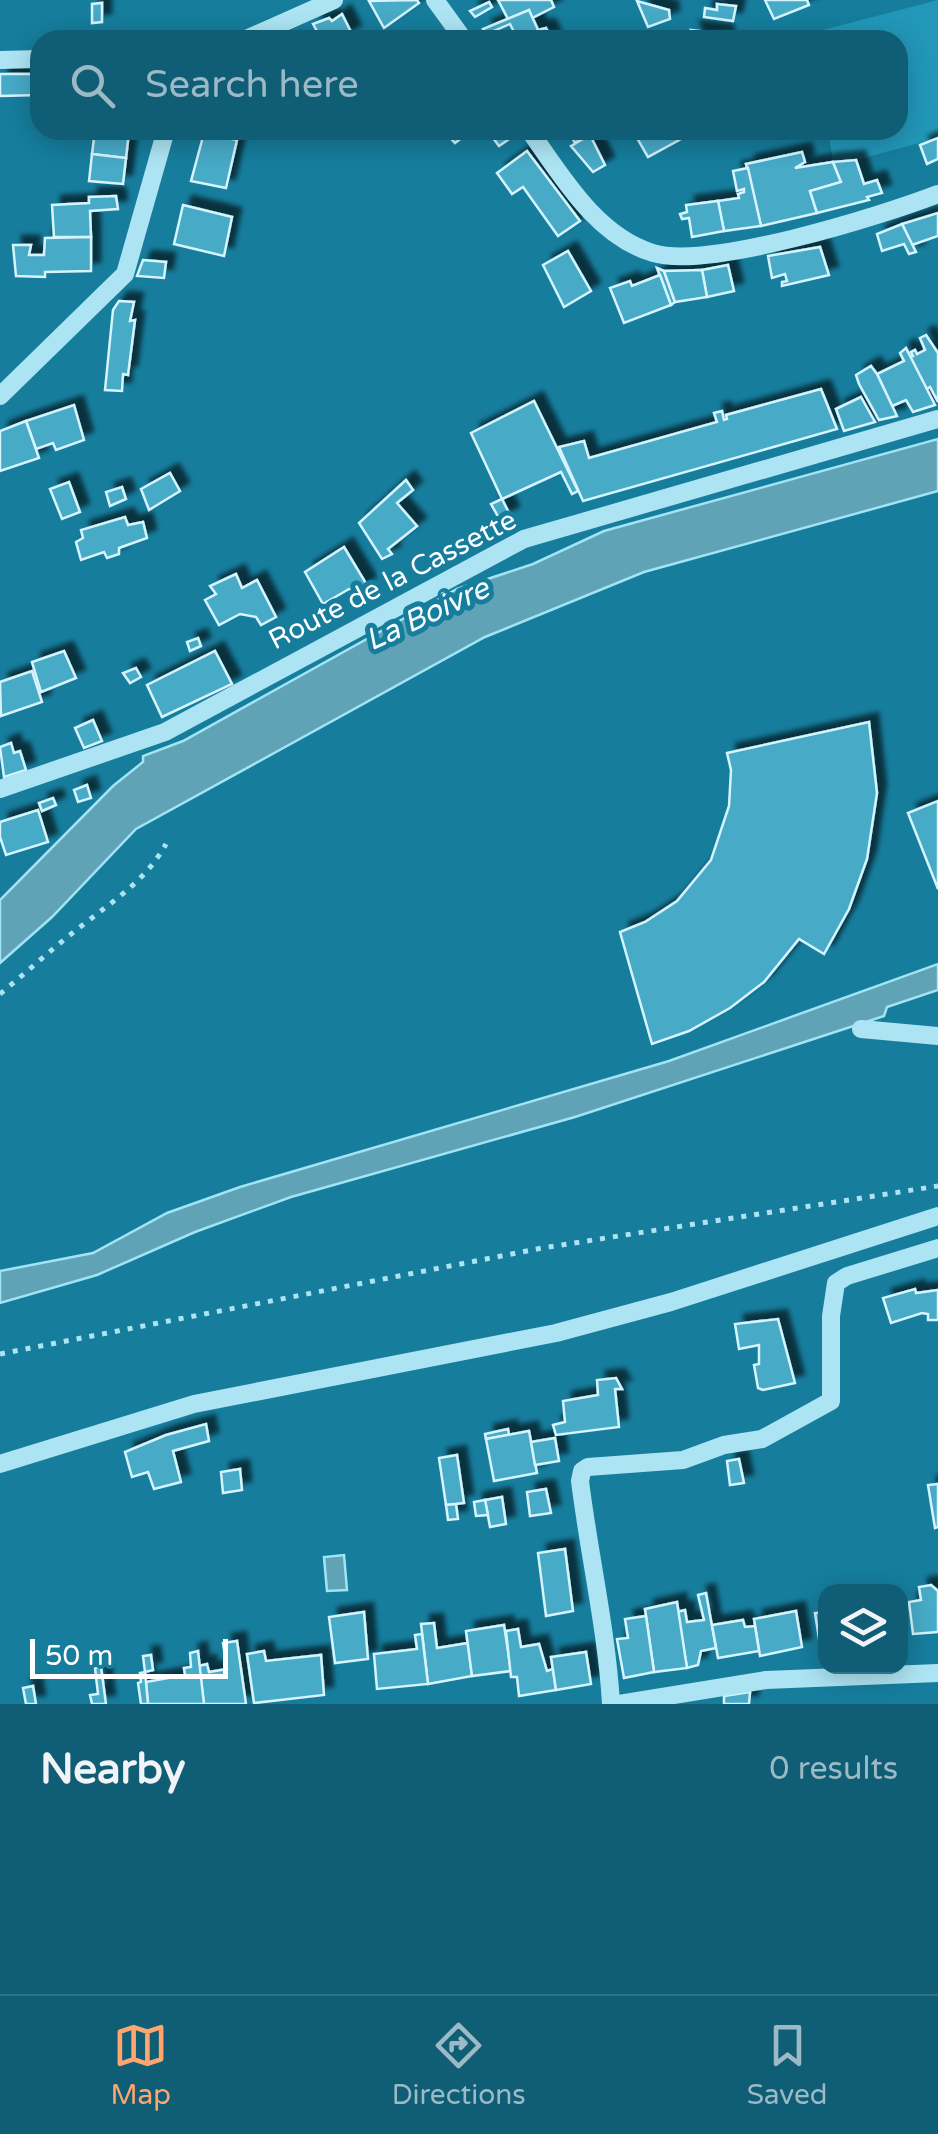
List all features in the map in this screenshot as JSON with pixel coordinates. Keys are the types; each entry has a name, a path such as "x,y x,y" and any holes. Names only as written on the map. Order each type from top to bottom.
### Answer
{"street":[{"path":"266,30 334,0"},
{"path":"435,0 457,30"},
{"path":"0,60 30,59"},
{"path":"0,396 125,274 163,140"},
{"path":"536,140 588,209 627,241 652,253 691,256 788,239 938,194"},
{"name":"Route de la Cassette","path":"0,789 165,732 524,539 938,420"},
{"path":"860,1029 938,1036"},
{"path":"0,1464 194,1404 556,1333 671,1302 938,1216"},
{"path":"611,1704 610,1674 586,1531 582,1471 588,1467 684,1460 724,1445 762,1439 831,1401 831,1316 836,1284 847,1276 938,1248"},
{"path":"619,1704 766,1680 938,1673"}],"path":[{"path":"0,994 126,893 155,864 166,844"},
{"path":"0,1354 542,1248 938,1186"}],"shaded area":[{"path":"938,0 938,138 856,160 833,162 830,140 908,140 908,30 823,30"}],"water":[{"name":"La Boivre","path":"938,439 938,491 644,572 485,637 136,829 52,917 0,963 0,900 113,786 143,762 143,756 183,741 457,589 533,564 604,531"},
{"path":"938,964 938,990 887,1007 884,1016 575,1117 291,1197 195,1232 97,1275 0,1303 0,1271 93,1253 167,1213 240,1187 669,1061"},
{"path":"344,1555 347,1590 327,1591 324,1557"}],"building":[{"path":"498,0 551,0 554,7 532,18 529,10 508,19"},
{"path":"765,0 807,0 809,5 774,19"},
{"path":"369,1 419,3 384,28"},
{"path":"637,1 669,10 670,19 648,27"},
{"path":"489,2 492,7 475,17 470,11"},
{"path":"102,3 102,22 92,23 92,4"},
{"path":"717,4 736,6 733,21 704,17 705,8 717,10"},
{"path":"529,10 538,30 513,30 510,24 496,30 483,29"},
{"path":"342,14 350,30 316,30 313,24 329,18 332,21"},
{"path":"0,74 30,74 30,95 0,96"},
{"path":"938,138 938,159 927,164 920,145"},
{"path":"94,140 128,140 126,158 92,154"},
{"path":"202,140 237,140 226,188 191,181"},
{"path":"592,140 605,165 593,172 571,146"},
{"path":"638,140 679,140 648,157"},
{"path":"527,151 580,221 558,236 523,187 512,194 497,173"},
{"path":"802,152 805,162 795,168 833,162 841,182 810,191 817,213 761,226 746,164"},
{"path":"92,154 126,158 123,184 89,181"},
{"path":"856,160 864,184 877,180 882,193 817,213 810,191 841,182 833,162"},
{"path":"748,168 761,226 724,231 718,201 739,198 744,189 737,191 733,171"},
{"path":"116,196 118,209 90,211 91,237 54,237 52,205 89,203 89,197"},
{"path":"718,201 724,231 692,237 689,218 682,219 680,214 687,212 686,205"},
{"path":"183,205 232,217 224,256 174,244"},
{"path":"938,213 938,236 912,245 902,224"},
{"path":"902,224 916,252 909,254 904,244 882,251 877,234"},
{"path":"91,237 91,271 16,276 13,245 31,245 29,255 44,255 45,238"},
{"path":"820,247 829,275 782,286 787,281 785,274 772,278 768,256"},
{"path":"568,251 591,291 564,307 543,265"},
{"path":"143,260 166,262 164,278 137,276"},
{"path":"728,265 734,291 707,297 702,270"},
{"path":"657,268 664,271 675,302 671,305"},
{"path":"702,270 707,297 675,302 664,271"},
{"path":"660,275 671,305 624,323 610,288 630,281 632,286"},
{"path":"119,301 134,302 128,375 123,374 122,391 105,390 113,310"},
{"path":"926,335 938,353 938,402 930,387 926,389 910,357 915,350 917,354 925,350 920,338"},
{"path":"906,348 935,405 913,412 906,400 892,406 877,374 904,361 900,353"},
{"path":"871,366 897,416 879,420 859,384 856,375"},
{"path":"821,389 837,429 583,501 559,447 584,441 589,458 717,422 714,413 722,411 724,420 726,415"},
{"path":"861,397 875,422 844,431 836,409"},
{"path":"534,401 578,491 572,494 561,472 502,499 471,433"},
{"path":"74,405 84,440 56,450 53,443 36,449 26,421"},
{"path":"26,421 39,458 0,471 0,431"},
{"path":"170,473 180,491 149,510 141,489"},
{"path":"406,480 413,490 397,503 417,526 388,549 392,554 382,559 359,523"},
{"path":"69,482 80,512 62,519 50,489"},
{"path":"122,487 126,499 110,506 106,492"},
{"path":"502,499 510,515 500,520 491,504"},
{"path":"125,517 128,525 143,522 147,538 119,548 119,554 107,558 104,552 81,560 76,542 83,538 81,530"},
{"path":"344,547 367,585 353,594 349,589 323,604 305,572"},
{"path":"236,574 242,588 257,580 276,617 261,625 256,617 240,614 219,625 205,600 216,594 210,586"},
{"path":"198,638 201,646 190,651 187,642"},
{"path":"64,651 76,678 41,692 32,662"},
{"path":"215,651 232,684 162,717 147,685"},
{"path":"136,668 141,677 130,683 123,673"},
{"path":"32,671 42,702 1,716 0,682"},
{"path":"93,720 102,741 84,748 75,728"},
{"path":"869,722 877,793 867,859 849,909 824,954 799,939 764,982 730,1008 689,1031 652,1044 620,932 645,922 677,901 711,860 729,806 731,770 727,753"},
{"path":"11,743 14,753 20,751 26,770 4,777 0,747"},
{"path":"87,785 91,798 78,802 74,790"},
{"path":"53,798 56,805 42,811 39,803"},
{"path":"938,801 938,889 908,813"},
{"path":"38,810 48,842 6,855 0,822"},
{"path":"915,1289 916,1293 938,1290 938,1320 928,1320 928,1314 922,1313 891,1323 883,1298"},
{"path":"778,1319 795,1383 763,1390 758,1388 754,1365 759,1364 759,1345 739,1349 735,1324"},
{"path":"616,1378 622,1389 615,1389 619,1427 556,1435 553,1425 565,1422 563,1401 598,1395 597,1380"},
{"path":"206,1424 209,1441 173,1451 181,1482 154,1489 148,1472 132,1477 125,1452"},
{"path":"508,1429 509,1435 486,1439 485,1434"},
{"path":"529,1431 537,1473 494,1481 486,1439"},
{"path":"555,1438 559,1461 535,1465 531,1442"},
{"path":"457,1455 464,1503 446,1505 439,1458"},
{"path":"739,1459 744,1483 730,1485 727,1461"},
{"path":"240,1469 242,1490 223,1493 221,1472"},
{"path":"938,1484 938,1527 935,1528 928,1485"},
{"path":"546,1489 551,1513 530,1516 527,1492"},
{"path":"502,1497 506,1524 490,1527 485,1500"},
{"path":"485,1500 488,1515 476,1516 474,1502"},
{"path":"456,1504 458,1519 448,1520 446,1505"},
{"path":"565,1549 573,1611 546,1616 538,1553"},
{"path":"931,1585 938,1591 938,1632 913,1634 909,1602 921,1600 919,1587"},
{"path":"706,1593 716,1648 701,1651 698,1665 687,1668 677,1612 685,1610 687,1622 704,1620 698,1595"},
{"path":"677,1602 687,1668 654,1672 645,1609"},
{"path":"796,1611 802,1647 760,1656 754,1619"},
{"path":"364,1612 368,1659 335,1663 329,1617"},
{"path":"646,1616 654,1672 624,1678 617,1639 628,1638 625,1619"},
{"path":"743,1620 745,1627 755,1626 759,1651 718,1658 712,1625"},
{"path":"434,1623 437,1648 468,1643 472,1676 428,1684 421,1624"},
{"path":"504,1625 511,1671 472,1676 466,1631"},
{"path":"518,1629 521,1647 539,1644 547,1671 553,1669 556,1690 519,1696 517,1677 511,1677 506,1631"},
{"path":"422,1634 428,1684 377,1689 374,1654 417,1649 415,1635"},
{"path":"237,1641 246,1704 204,1704 199,1666 207,1664 209,1672 227,1669 223,1643"},
{"path":"198,1651 204,1704 148,1704 146,1682 185,1675 184,1668 191,1667 190,1653"},
{"path":"264,1651 266,1661 321,1655 324,1695 254,1703 247,1654"},
{"path":"586,1652 591,1684 556,1690 551,1657"},
{"path":"151,1655 153,1670 145,1672 143,1656"},
{"path":"101,1667 106,1704 92,1704 90,1695 98,1694 95,1668"},
{"path":"145,1672 148,1704 141,1704 138,1683 140,1673"},
{"path":"33,1686 36,1704 26,1704 23,1688"},
{"path":"750,1692 749,1704 724,1704 724,1696"}]}
